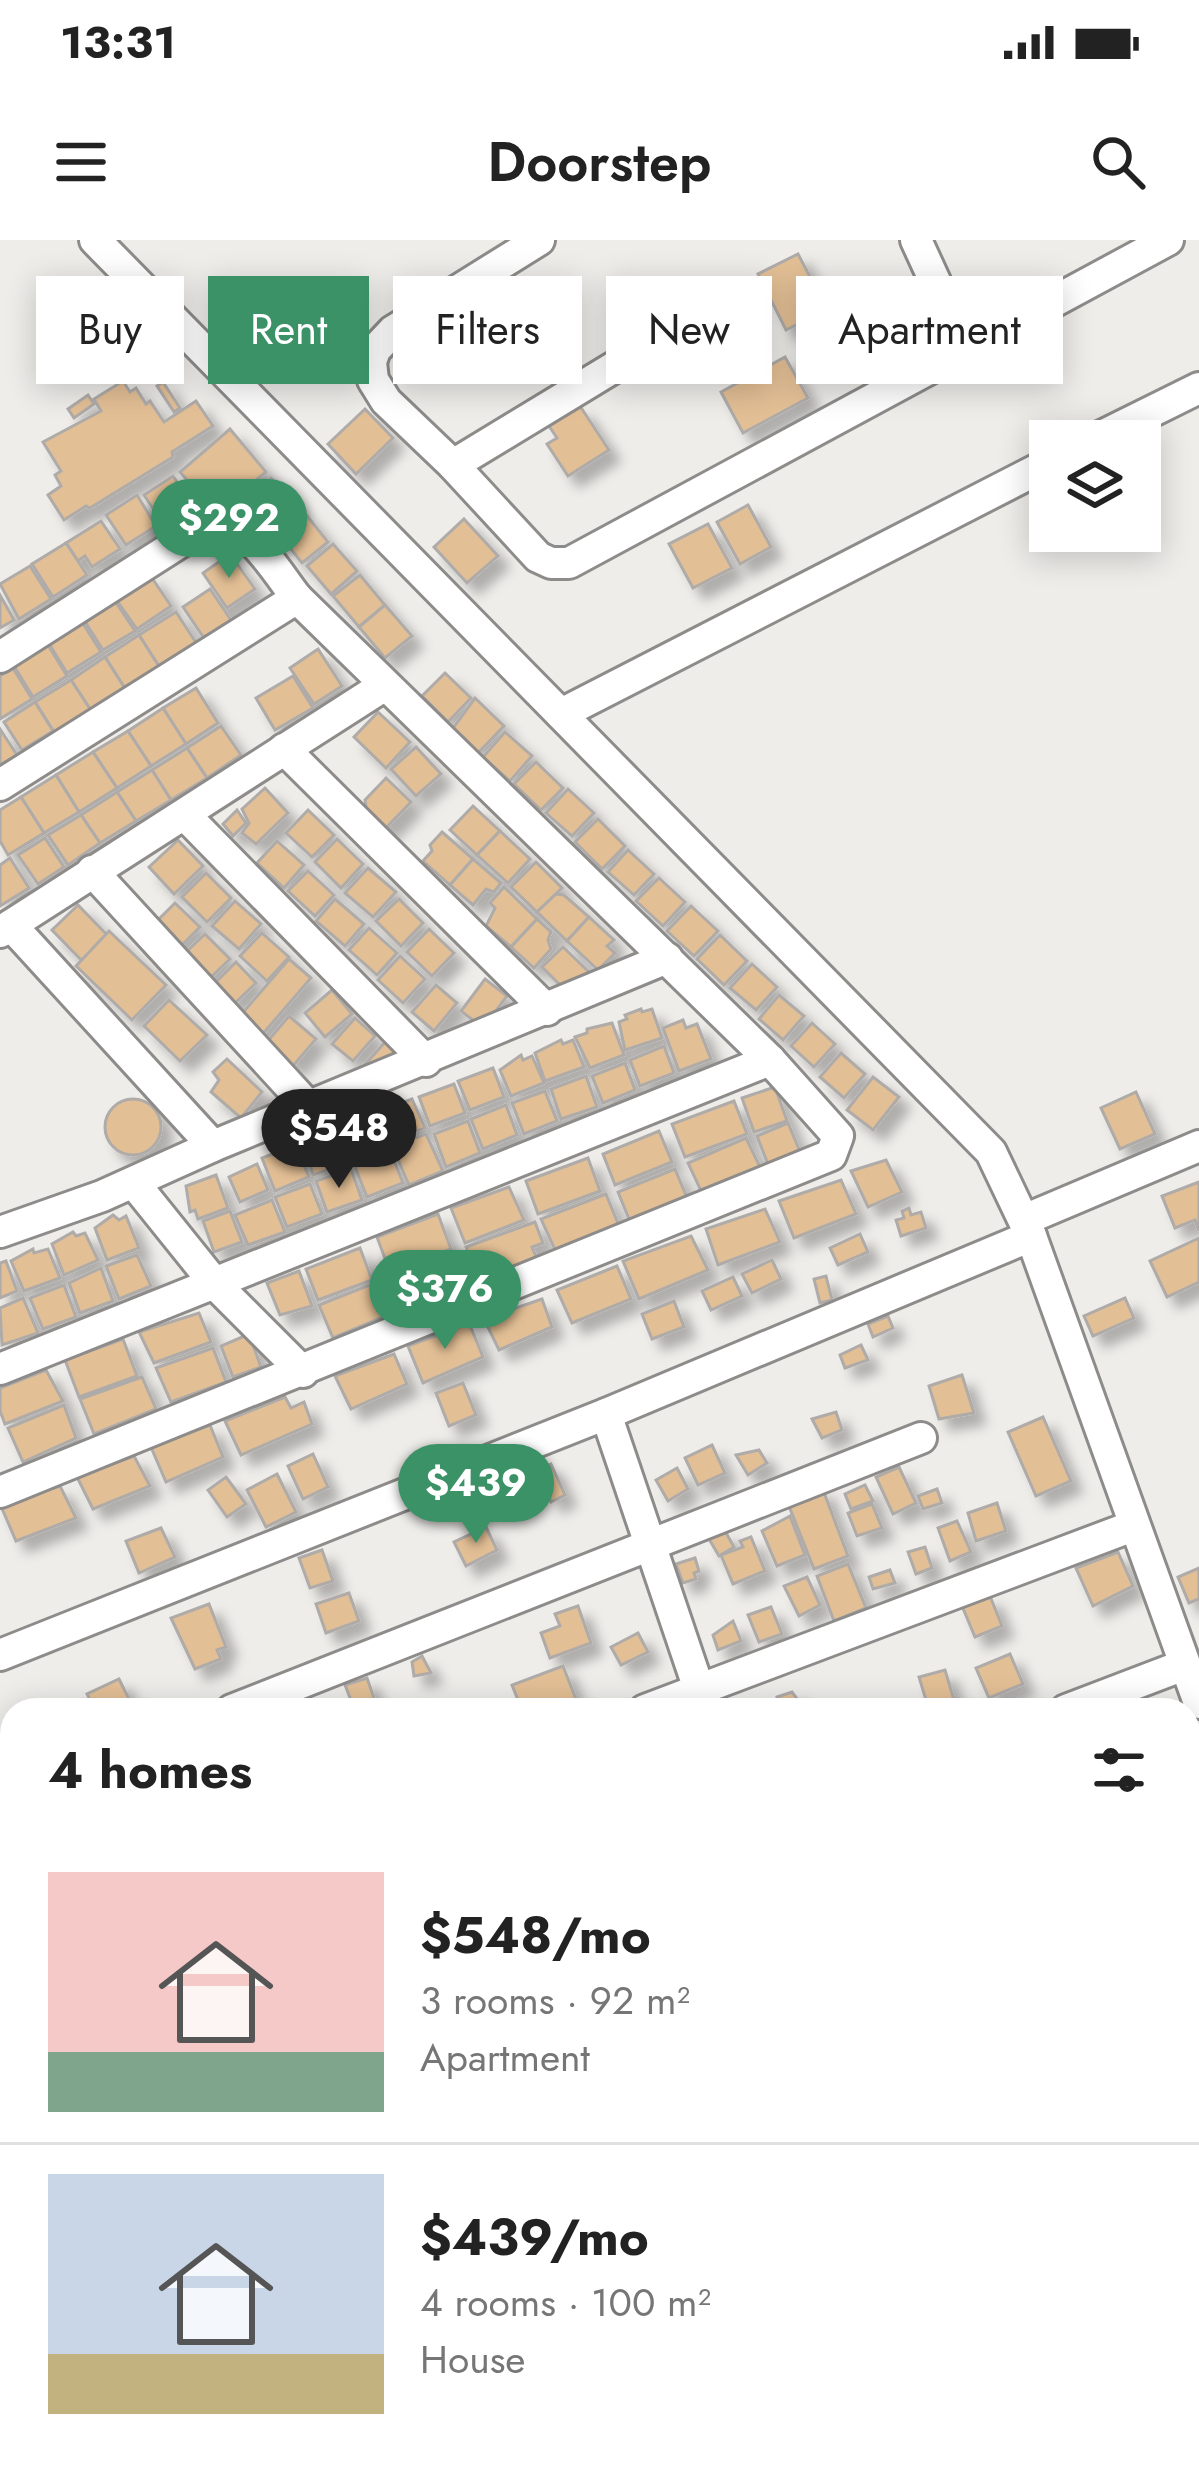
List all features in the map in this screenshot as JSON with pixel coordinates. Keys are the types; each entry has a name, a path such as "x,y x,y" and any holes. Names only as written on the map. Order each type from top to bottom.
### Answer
{"street":[{"path":"95,240 992,1152 1028,1228 1133,1526 1186,1644 1198,1698"},
{"path":"539,240 393,331 375,350 373,380 386,401 538,557 551,563 569,563 903,384"},
{"path":"916,240 932,276"},
{"path":"1063,297 1168,240"},
{"path":"453,465 606,372"},
{"path":"1134,420 1199,388"},
{"path":"561,714 1029,474"},
{"path":"0,658 208,525 220,521 238,528 297,598 770,1060 837,1130 838,1143 831,1155 0,1492"},
{"path":"0,784 297,598"},
{"path":"213,1146 6,928 385,685"},
{"path":"284,749 547,1010"},
{"path":"184,814 426,1060"},
{"path":"92,871 308,1106"},
{"path":"0,1232 134,1183 667,958"},
{"path":"0,1369 770,1060"},
{"path":"0,1654 606,1414 1028,1228 1199,1146"},
{"path":"134,1183 216,1285 303,1372"},
{"path":"606,1414 701,1698"},
{"path":"263,1698 921,1438"},
{"path":"707,1698 1133,1526"},
{"path":"1088,1698 1186,1644"}],"building":[{"path":"798,254 810,276 796,276 796,325 786,330 772,302 772,276 758,274"},
{"path":"785,357 796,384 808,398 743,433 721,392 736,384 772,384 772,364"},
{"path":"125,384 130,392 136,388 146,404 150,401 164,422 196,401 213,426 172,452 173,457 64,520 48,495 61,486 55,475 61,471 43,442 101,411 94,399"},
{"path":"164,384 180,408 174,412 157,386"},
{"path":"88,395 94,404 74,418 68,409"},
{"path":"580,406 609,450 568,476 547,444 557,438 549,426"},
{"path":"365,409 393,438 356,474 328,444"},
{"path":"230,429 266,472 238,495 226,481 203,499 180,472"},
{"path":"173,476 193,505 163,524 144,495"},
{"path":"271,478 300,508 273,533 244,502"},
{"path":"137,495 156,526 126,545 106,515"},
{"path":"748,505 771,547 740,564 717,522"},
{"path":"304,512 328,542 302,563 278,533"},
{"path":"464,519 498,556 467,583 434,547"},
{"path":"101,521 120,549 92,567 85,556 78,561 66,543"},
{"path":"708,524 732,568 693,588 669,544"},
{"path":"66,543 87,575 53,597 32,564"},
{"path":"333,544 357,571 331,594 307,566"},
{"path":"230,554 255,589 227,608 203,573"},
{"path":"30,566 51,599 19,619 0,584"},
{"path":"150,575 171,606 137,629 115,598"},
{"path":"360,575 385,605 359,627 333,596"},
{"path":"210,589 231,620 204,638 183,607"},
{"path":"0,595 14,620 0,628"},
{"path":"115,601 135,631 103,650 84,620"},
{"path":"385,605 412,636 385,658 359,627"},
{"path":"176,612 197,644 160,668 139,635"},
{"path":"82,622 101,652 67,673 48,642"},
{"path":"139,635 160,668 126,690 105,657"},
{"path":"48,645 67,676 33,697 14,666"},
{"path":"318,649 342,686 314,704 290,668"},
{"path":"105,657 126,690 92,712 71,680"},
{"path":"13,668 32,699 0,719 0,676"},
{"path":"445,673 471,698 448,722 422,696"},
{"path":"293,676 313,708 275,730 256,698"},
{"path":"71,680 92,712 56,735 35,702"},
{"path":"196,688 218,723 186,744 163,708"},
{"path":"475,698 504,726 478,753 453,728"},
{"path":"35,702 53,731 22,750 4,722"},
{"path":"163,708 186,744 151,766 128,731"},
{"path":"378,712 410,742 386,768 354,737"},
{"path":"221,726 241,755 207,778 187,748"},
{"path":"0,729 17,755 0,765"},
{"path":"128,731 151,766 117,788 93,752"},
{"path":"505,732 532,756 510,781 483,757"},
{"path":"416,747 441,774 416,796 391,769"},
{"path":"187,748 207,778 171,800 152,770"},
{"path":"93,752 117,788 79,812 56,775"},
{"path":"536,762 563,788 541,810 514,784"},
{"path":"152,770 171,800 136,821 117,792"},
{"path":"56,775 79,812 44,833 21,797"},
{"path":"386,778 411,802 384,830 367,813 365,800"},
{"path":"265,788 288,813 256,844 242,833 249,823 242,809"},
{"path":"568,789 594,813 572,836 546,813"},
{"path":"117,792 136,821 100,843 81,815"},
{"path":"21,797 44,833 8,855 0,841 0,810"},
{"path":"473,806 500,831 477,855 450,830"},
{"path":"237,810 246,823 233,836 223,824"},
{"path":"308,810 334,835 312,857 286,833"},
{"path":"81,815 100,843 68,865 48,835"},
{"path":"598,819 625,846 602,869 575,842"},
{"path":"500,831 530,859 508,883 477,855"},
{"path":"442,832 473,859 450,885 423,861"},
{"path":"45,838 64,867 38,884 18,855"},
{"path":"337,839 363,864 341,888 315,862"},
{"path":"178,840 203,866 174,894 149,867"},
{"path":"277,841 304,865 284,888 257,863"},
{"path":"628,850 654,874 634,895 608,872"},
{"path":"10,858 29,888 0,906 0,865"},
{"path":"473,859 501,883 494,892 486,889 473,905 450,885"},
{"path":"536,862 562,888 537,912 511,887"},
{"path":"368,868 396,892 373,917 345,893"},
{"path":"308,871 334,895 315,916 288,891"},
{"path":"206,873 231,898 207,922 182,897"},
{"path":"659,878 685,902 663,926 636,901"},
{"path":"504,887 537,919 511,947 486,926 495,908 490,903"},
{"path":"556,894 564,895 589,917 567,941 537,912"},
{"path":"335,899 364,924 345,946 316,921"},
{"path":"399,899 423,923 401,946 376,921"},
{"path":"235,901 261,924 239,949 212,926"},
{"path":"175,903 200,927 178,949 153,925"},
{"path":"78,905 111,939 85,964 52,930"},
{"path":"691,906 718,931 694,956 667,931"},
{"path":"589,917 614,940 607,946 615,953 598,970 567,941"},
{"path":"537,919 551,932 551,949 534,968 511,947"},
{"path":"369,928 397,953 377,975 349,950"},
{"path":"429,929 454,953 432,976 407,952"},
{"path":"109,931 166,985 132,1020 76,966"},
{"path":"262,933 289,957 267,981 240,956"},
{"path":"205,934 230,959 208,980 183,955"},
{"path":"720,935 747,961 724,985 697,959"},
{"path":"563,947 590,973 569,994 542,967"},
{"path":"400,956 425,979 403,1003 378,980"},
{"path":"289,959 311,978 261,1036 239,1017"},
{"path":"236,962 256,983 233,1005 214,984"},
{"path":"752,964 777,987 756,1010 730,988"},
{"path":"485,979 507,996 483,1028 461,1011"},
{"path":"436,985 457,1003 434,1031 412,1012"},
{"path":"332,990 352,1014 325,1037 305,1013"},
{"path":"779,995 804,1016 783,1040 759,1019"},
{"path":"169,1000 207,1035 180,1061 144,1026"},
{"path":"641,1009 652,1009 662,1038 625,1050 619,1022"},
{"path":"289,1016 316,1039 293,1066 266,1043"},
{"path":"355,1018 375,1036 353,1061 332,1044"},
{"path":"683,1020 686,1028 697,1024 711,1059 679,1071 663,1028"},
{"path":"612,1023 624,1055 590,1068 575,1037"},
{"path":"812,1023 835,1044 814,1067 791,1046"},
{"path":"561,1040 563,1044 573,1040 584,1067 545,1081 535,1053"},
{"path":"386,1041 397,1051 372,1079 361,1069"},
{"path":"664,1046 674,1073 640,1086 630,1060"},
{"path":"841,1053 865,1074 844,1098 820,1077"},
{"path":"521,1055 523,1060 532,1056 544,1083 511,1096 500,1070"},
{"path":"227,1059 262,1092 241,1118 211,1092 219,1080 213,1072"},
{"path":"625,1063 635,1090 603,1103 592,1076"},
{"path":"493,1068 504,1097 470,1110 458,1081"},
{"path":"586,1076 597,1107 561,1119 551,1089"},
{"path":"873,1077 899,1097 873,1130 847,1110"},
{"path":"454,1084 465,1113 430,1126 419,1097"},
{"path":"775,1087 787,1121 754,1132 742,1098"},
{"path":"545,1091 557,1121 524,1134 512,1103"},
{"path":"1136,1092 1155,1134 1120,1149 1101,1108"},
{"path":"133,1099 153,1107 161,1127 153,1147 133,1155 113,1147 105,1127 113,1107"},
{"path":"412,1099 425,1128 391,1140 379,1112"},
{"path":"734,1101 747,1134 685,1157 672,1124"},
{"path":"506,1105 517,1135 483,1149 471,1119"},
{"path":"375,1117 386,1143 352,1157 341,1131"},
{"path":"468,1121 480,1153 446,1167 434,1134"},
{"path":"788,1123 801,1154 769,1167 757,1136"},
{"path":"336,1127 349,1163 313,1175 303,1138"},
{"path":"659,1131 672,1162 615,1185 603,1154"},
{"path":"426,1134 443,1171 409,1185 392,1146"},
{"path":"746,1138 762,1171 702,1193 688,1163"},
{"path":"295,1145 309,1177 275,1191 262,1158"},
{"path":"391,1153 403,1183 367,1197 355,1167"},
{"path":"588,1158 600,1191 538,1214 526,1181"},
{"path":"886,1160 902,1192 868,1207 851,1171"},
{"path":"257,1164 268,1190 240,1202 229,1177"},
{"path":"351,1169 362,1200 327,1212 316,1181"},
{"path":"675,1169 688,1200 631,1224 618,1192"},
{"path":"216,1175 228,1208 198,1219 195,1210 190,1212 186,1186"},
{"path":"841,1180 856,1214 794,1238 779,1201"},
{"path":"1199,1182 1199,1231 1195,1220 1175,1228 1162,1196"},
{"path":"310,1184 322,1214 287,1227 275,1197"},
{"path":"509,1187 524,1220 465,1243 451,1208"},
{"path":"606,1194 619,1226 557,1254 541,1219"},
{"path":"272,1200 285,1232 248,1245 235,1215"},
{"path":"909,1208 911,1215 921,1212 926,1228 901,1236 896,1220 904,1218 902,1211"},
{"path":"765,1209 780,1242 718,1265 706,1229"},
{"path":"230,1211 242,1242 214,1252 203,1221"},
{"path":"438,1214 451,1249 390,1272 377,1237"},
{"path":"113,1215 119,1220 126,1216 139,1248 107,1260 95,1228"},
{"path":"535,1222 543,1243 532,1247 537,1259 479,1281 466,1247"},
{"path":"73,1232 76,1236 85,1233 98,1260 64,1275 52,1244"},
{"path":"860,1234 868,1252 838,1265 830,1248"},
{"path":"691,1236 708,1270 639,1299 623,1261"},
{"path":"1199,1238 1199,1282 1167,1297 1150,1261"},
{"path":"360,1248 372,1280 318,1300 306,1269"},
{"path":"33,1249 34,1253 48,1249 60,1278 24,1291 11,1261"},
{"path":"456,1253 470,1288 405,1314 391,1278"},
{"path":"137,1255 151,1286 119,1299 106,1266"},
{"path":"772,1260 781,1279 752,1293 742,1274"},
{"path":"6,1261 17,1291 0,1298 0,1263"},
{"path":"617,1266 631,1299 572,1323 557,1290"},
{"path":"101,1268 113,1301 80,1313 69,1283"},
{"path":"299,1271 312,1306 280,1315 267,1283"},
{"path":"826,1276 832,1300 820,1303 814,1279"},
{"path":"733,1277 742,1296 711,1310 702,1291"},
{"path":"377,1282 390,1314 333,1338 319,1305"},
{"path":"64,1285 76,1317 43,1329 30,1298"},
{"path":"23,1298 38,1333 2,1345 0,1308"},
{"path":"1125,1298 1134,1318 1093,1336 1084,1316"},
{"path":"542,1299 552,1327 499,1350 484,1319"},
{"path":"674,1301 684,1327 652,1339 642,1314"},
{"path":"199,1313 211,1342 154,1363 139,1332"},
{"path":"888,1316 893,1328 873,1337 868,1324"},
{"path":"469,1323 483,1357 423,1383 408,1346"},
{"path":"249,1334 261,1367 233,1377 221,1346"},
{"path":"123,1339 137,1376 79,1397 65,1360"},
{"path":"861,1345 868,1360 845,1368 840,1355"},
{"path":"213,1348 226,1382 171,1402 156,1368"},
{"path":"394,1354 407,1384 351,1409 335,1376"},
{"path":"46,1370 63,1401 5,1424 0,1388"},
{"path":"962,1375 974,1413 939,1419 929,1386"},
{"path":"142,1377 156,1409 94,1434 80,1399"},
{"path":"463,1383 476,1415 449,1426 436,1393"},
{"path":"285,1397 291,1408 304,1402 312,1424 241,1455 225,1421"},
{"path":"64,1405 76,1438 23,1462 8,1428"},
{"path":"836,1412 842,1430 822,1438 812,1419"},
{"path":"1043,1417 1071,1481 1036,1496 1008,1432"},
{"path":"210,1425 223,1457 166,1482 151,1447"},
{"path":"712,1445 725,1473 698,1485 685,1458"},
{"path":"759,1450 767,1463 748,1475 736,1455"},
{"path":"313,1454 328,1487 303,1499 288,1466"},
{"path":"134,1456 150,1486 93,1509 77,1477"},
{"path":"551,1464 565,1495 551,1502 537,1470"},
{"path":"899,1467 916,1503 893,1514 876,1477"},
{"path":"677,1468 688,1489 668,1501 656,1480"},
{"path":"277,1474 296,1512 266,1527 247,1490"},
{"path":"226,1477 246,1504 227,1517 208,1490"},
{"path":"865,1485 873,1501 851,1509 845,1494"},
{"path":"60,1486 76,1518 16,1541 0,1504"},
{"path":"822,1487 848,1556 814,1569 787,1501"},
{"path":"937,1489 942,1503 923,1509 918,1496"},
{"path":"997,1503 1006,1531 976,1541 968,1513"},
{"path":"872,1504 882,1528 857,1536 848,1513"},
{"path":"790,1516 805,1555 777,1566 762,1531"},
{"path":"957,1521 971,1552 950,1561 938,1528"},
{"path":"486,1527 497,1550 466,1566 454,1542"},
{"path":"161,1528 175,1557 139,1573 126,1541"},
{"path":"725,1531 734,1547 719,1556 709,1539"},
{"path":"751,1537 765,1571 733,1584 721,1555 743,1547 740,1541"},
{"path":"925,1547 932,1568 916,1574 908,1552"},
{"path":"322,1550 333,1581 310,1588 299,1558"},
{"path":"1118,1552 1133,1586 1093,1606 1076,1568"},
{"path":"695,1558 696,1579 683,1583 676,1564"},
{"path":"848,1564 866,1608 834,1621 817,1576"},
{"path":"1199,1568 1199,1599 1189,1603 1178,1577"},
{"path":"890,1570 895,1583 873,1589 869,1577"},
{"path":"807,1577 820,1605 799,1616 784,1586"},
{"path":"349,1593 359,1621 326,1633 316,1604"},
{"path":"990,1596 1002,1626 975,1637 962,1606"},
{"path":"209,1604 226,1647 217,1650 221,1659 195,1669 171,1618"},
{"path":"578,1606 591,1643 550,1658 541,1633 560,1626 555,1614"},
{"path":"771,1607 782,1634 759,1642 748,1615"},
{"path":"733,1621 741,1641 718,1650 713,1635"},
{"path":"638,1633 648,1652 621,1665 611,1647"},
{"path":"1010,1654 1023,1684 989,1698 976,1668"},
{"path":"422,1656 431,1673 414,1676 412,1662"},
{"path":"563,1666 575,1698 517,1698 512,1685"},
{"path":"945,1670 953,1698 925,1698 919,1677"},
{"path":"367,1678 374,1698 350,1698 345,1685"},
{"path":"119,1679 128,1698 89,1698 87,1694"}]}
